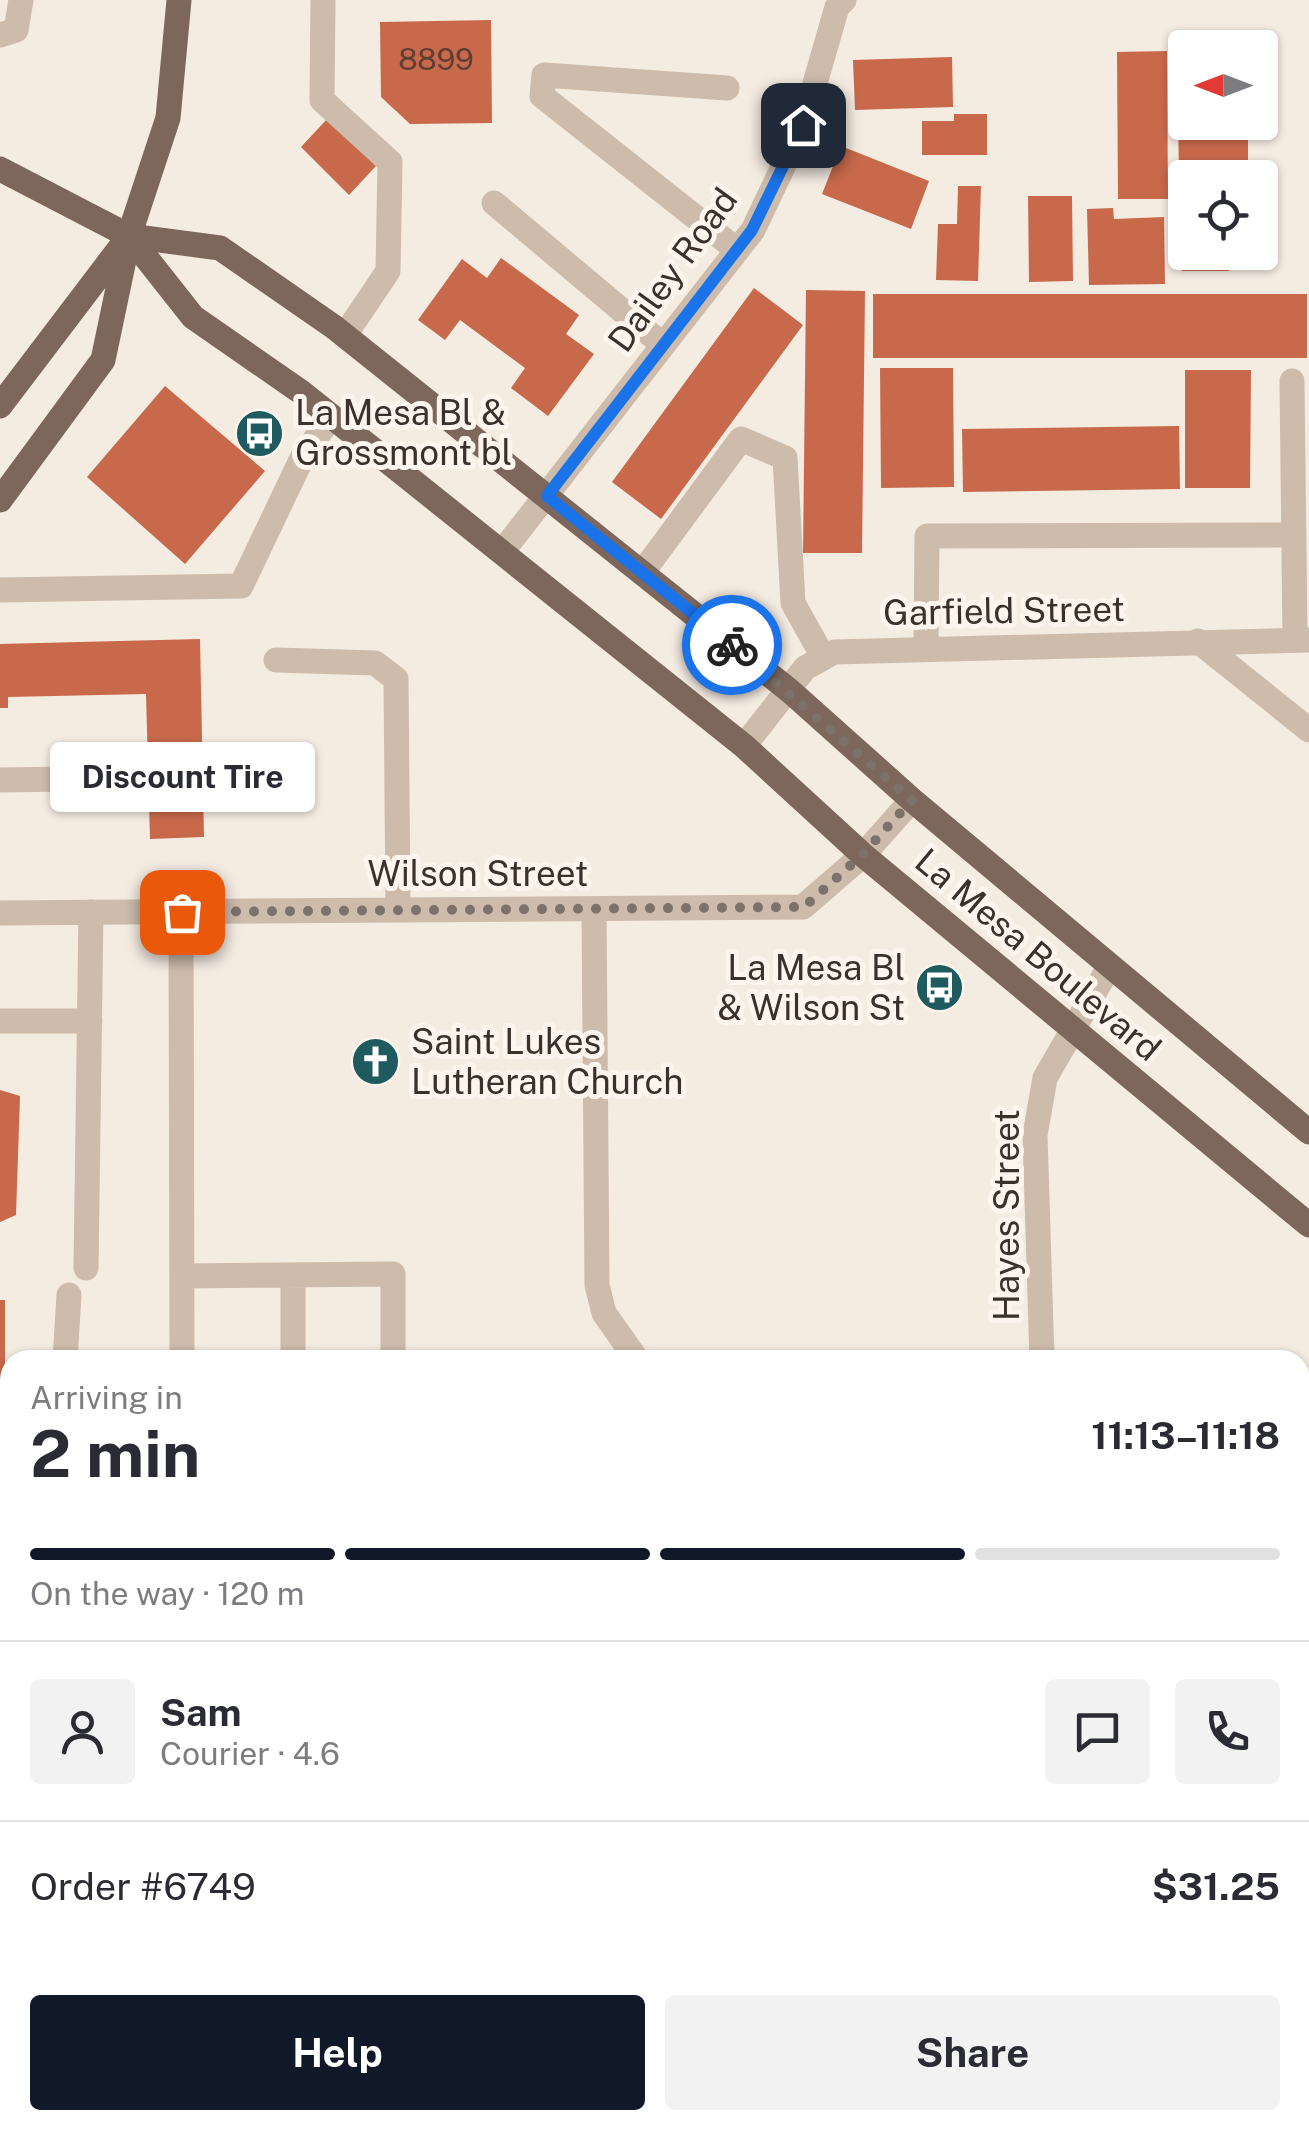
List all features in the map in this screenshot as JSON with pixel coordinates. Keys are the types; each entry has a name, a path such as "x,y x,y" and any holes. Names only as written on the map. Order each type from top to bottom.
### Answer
{"main road":[{"path":"0,500 104,360 129,236 168,118 179,0"},
{"name":"La Mesa Boulevard","path":"0,169 129,236 220,248 345,335 790,692 912,800 1309,1132"},
{"path":"0,406 129,236"},
{"name":"La Mesa Boulevard","path":"129,236 193,317 331,416 744,746 862,855 1309,1225"}],"street":[{"path":"0,35 16,30 21,0"},
{"path":"324,0 322,100 390,162 388,270 345,335"},
{"name":"Dailey Road","path":"502,552 752,230 803,125 837,7 844,0"},
{"path":"727,88 544,75 542,96 738,250"},
{"path":"494,203 663,345"},
{"path":"1292,382 1292,535 1302,640"},
{"path":"0,590 241,586 303,456 331,416"},
{"path":"642,572 741,439 785,458 794,603 822,656 805,668 744,746"},
{"path":"926,648 927,536 1292,535"},
{"name":"Garfield Street","path":"822,656 854,650 1302,640"},
{"path":"1198,641 1309,730"},
{"path":"276,660 375,663 396,679 398,910"},
{"path":"0,780 130,778"},
{"name":"Wilson Street","path":"0,913 804,907 862,855 912,800"},
{"path":"594,908 597,1286 604,1312 630,1350"},
{"path":"86,1268 91,912"},
{"path":"182,912 182,1350"},
{"name":"Hayes Street","path":"1042,1350 1035,1135 1045,1078 1109,967"},
{"path":"0,1020 90,1020"},
{"path":"182,1276 392,1274 393,1350"},
{"path":"293,1275 293,1350"},
{"path":"66,1350 69,1295"}],"building":[{"path":"491,20 492,123 410,124 381,97 380,22"},
{"path":"1167,51 1168,199 1118,199 1117,52"},
{"path":"952,57 953,107 855,110 853,60"},
{"path":"954,114 987,114 987,155 922,155 922,121 954,121"},
{"path":"328,118 376,166 349,195 301,147"},
{"path":"1178,140 1248,140 1248,160 1179,160"},
{"path":"841,146 929,181 911,229 822,194"},
{"path":"958,186 981,186 978,281 936,280 938,224 957,224"},
{"path":"1028,196 1072,196 1073,281 1029,282"},
{"path":"1113,208 1114,219 1164,217 1165,284 1089,285 1087,209"},
{"path":"501,258 579,315 566,334 594,354 548,416 511,388 525,368 460,320 445,340 418,320 462,259 487,278"},
{"path":"754,288 803,325 661,519 612,482"},
{"path":"806,290 865,291 862,553 803,553"},
{"path":"873,294 1307,294 1307,358 873,358"},
{"path":"880,368 953,368 954,487 881,488"},
{"path":"1185,370 1251,370 1250,488 1185,488"},
{"path":"165,386 265,471 185,564 87,477"},
{"path":"1179,426 1180,489 963,492 962,429"},
{"path":"200,639 204,837 150,839 146,694 8,697 8,708 0,708 0,644"},
{"path":"0,1090 20,1096 16,1215 0,1222"},
{"path":"0,1300 5,1300 5,1350 0,1350"}],"way so far":[{"path":"182,912 804,907 862,855 912,800 732,645"}],"place":[{"name":"La Mesa Bl & Grossmont bl","path":"260,433"},
{"name":"Discount Tire","path":"182,912"},
{"name":"La Mesa Bl & Wilson St","path":"940,988"},
{"name":"Saint Lukes Lutheran Church","path":"376,1062"}],"route":[{"path":"732,645 547,496 752,230 803,125"}]}
